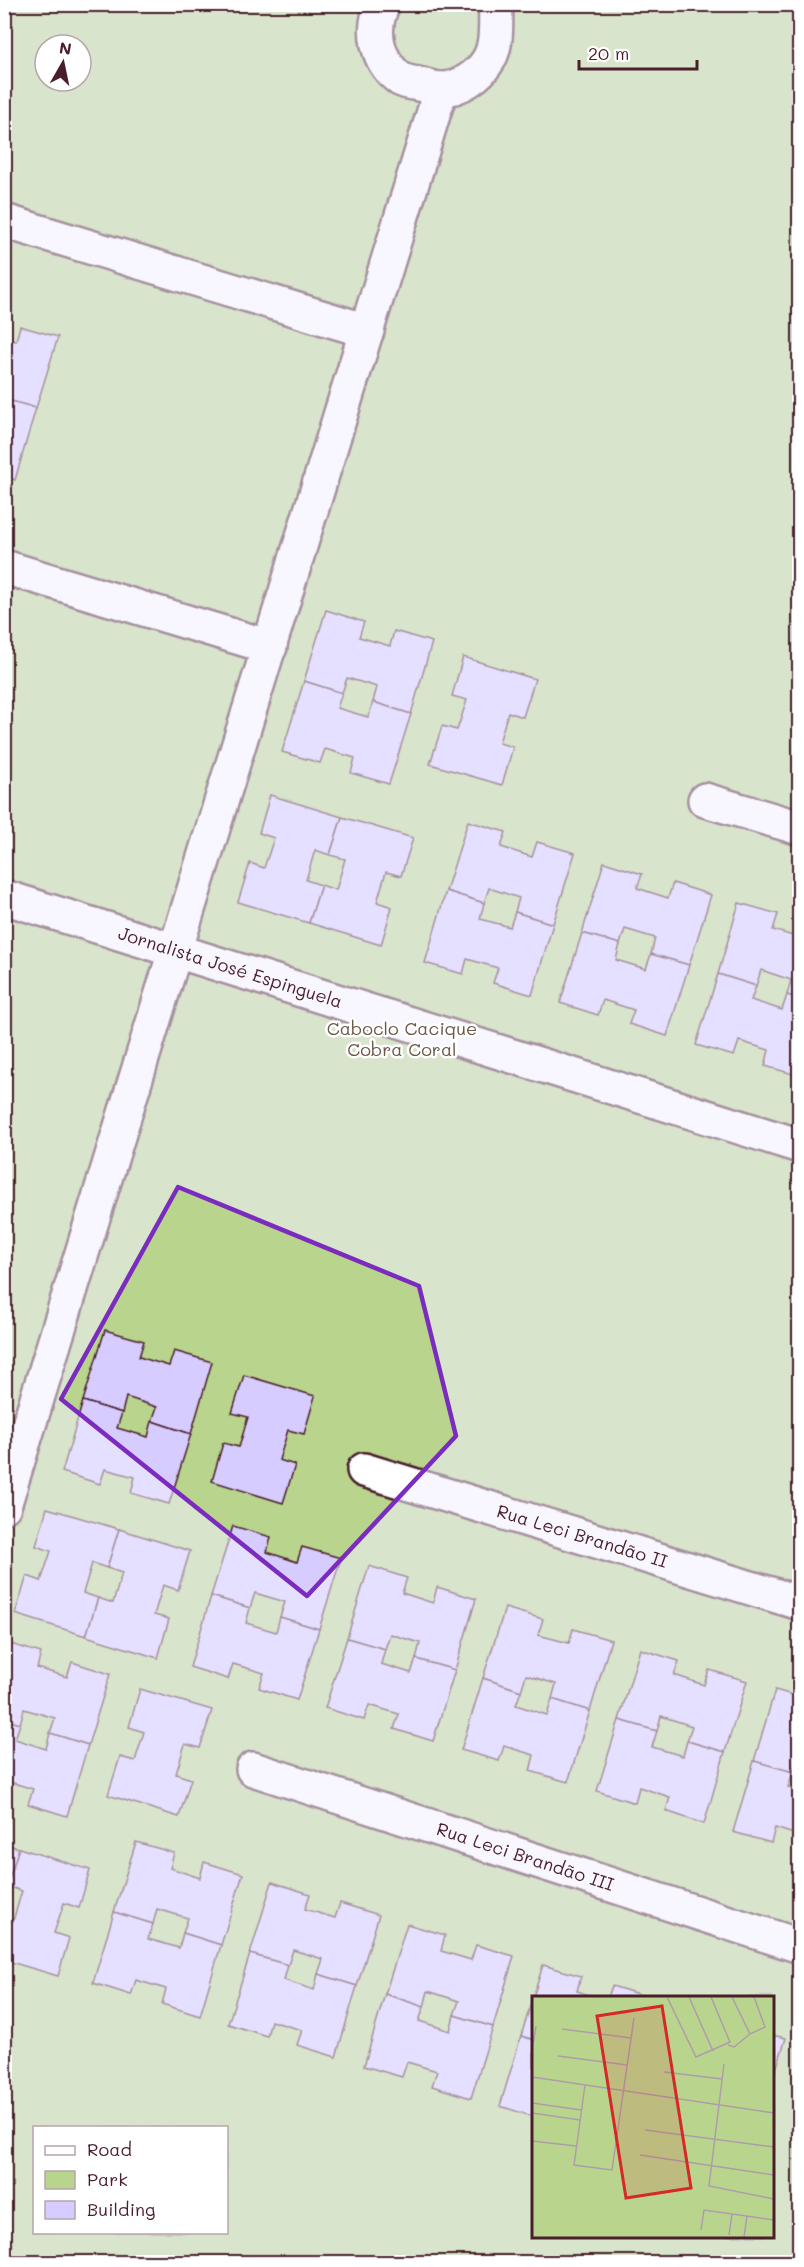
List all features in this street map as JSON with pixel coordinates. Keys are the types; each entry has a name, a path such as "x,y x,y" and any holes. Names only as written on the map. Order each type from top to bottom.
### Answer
{"street":[{"path":"383,4 376,32 379,50 388,67 402,80 441,89 459,85 477,75 489,59 495,40 495,4"},
{"path":"4,1506 441,89"},
{"path":"4,221 367,331"},
{"path":"4,567 270,647"},
{"path":"705,800 800,828"},
{"name":"Jornalista José Espinguela","path":"4,897 800,1146"},
{"name":"Rua Leci Brandão II","path":"364,1470 800,1603"},
{"name":"Rua Leci Brandão III","path":"253,1769 800,1946"}],"highlighted area":[{"path":"178,1187 419,1286 456,1436 307,1596 61,1399"}],"green space":[{"name":"Caboclo Cacique Cobra Coral","path":"5,5 799,5 799,2262 5,2262"}],"building":[{"path":"20,326 58,337 36,408 4,399 4,338 16,341"},
{"path":"4,399 36,408 15,480 4,476"},
{"path":"326,610 364,622 359,637 390,646 394,631 432,642 411,714 373,702 377,687 347,678 342,693 304,681"},
{"path":"463,657 535,679 523,717 508,712 499,743 513,747 502,785 430,764 442,726 457,730 467,700 452,696"},
{"path":"304,681 342,693 337,708 368,717 373,702 411,714 389,784 351,773 355,758 325,749 320,763 282,752"},
{"path":"270,795 342,817 330,855 315,850 306,880 321,885 309,923 238,902 250,863 264,868 274,838 259,833"},
{"path":"342,817 413,838 401,876 386,872 377,902 392,907 381,945 309,923 321,885 336,890 345,859 330,855"},
{"path":"468,821 506,832 501,847 532,857 537,842 575,853 553,924 515,912 519,898 489,888 484,903 446,891"},
{"path":"604,862 642,874 637,888 668,898 673,883 711,895 689,965 651,954 655,938 625,929 620,944 582,933"},
{"path":"446,891 484,903 480,919 510,927 515,912 553,924 532,995 493,983 498,968 467,959 463,974 425,963"},
{"path":"739,903 778,914 773,930 800,938 800,999 787,995 791,980 761,970 756,986 718,974"},
{"path":"582,933 620,944 616,960 646,969 651,954 689,965 667,1036 629,1024 634,1010 603,1000 598,1015 560,1003"},
{"path":"718,974 756,986 751,1000 782,1010 787,995 800,999 800,1076 765,1066 769,1050 739,1041 734,1056 696,1045"},
{"path":"105,1330 144,1341 139,1357 169,1366 174,1351 212,1362 191,1434 152,1421 157,1407 126,1397 122,1413 83,1401"},
{"path":"244,1375 315,1396 304,1434 288,1430 279,1460 295,1465 283,1503 212,1481 223,1443 239,1447 248,1417 232,1413"},
{"path":"83,1401 122,1413 117,1428 148,1437 152,1421 191,1434 169,1504 131,1493 135,1477 105,1469 100,1484 62,1472"},
{"path":"47,1508 119,1529 107,1568 92,1563 83,1593 98,1598 86,1636 15,1614 27,1576 41,1581 51,1551 36,1546"},
{"path":"233,1526 271,1537 267,1552 297,1562 302,1547 341,1558 319,1629 280,1617 285,1602 255,1593 250,1608 211,1596"},
{"path":"119,1529 190,1551 178,1590 163,1585 154,1615 169,1619 158,1658 86,1636 98,1598 113,1603 122,1573 107,1568"},
{"path":"369,1566 407,1578 402,1593 433,1603 437,1587 476,1599 455,1670 416,1659 420,1643 390,1634 385,1649 347,1638"},
{"path":"211,1596 250,1608 246,1623 276,1632 280,1617 319,1629 297,1700 259,1688 264,1673 233,1664 228,1679 190,1667"},
{"path":"505,1608 543,1619 538,1635 569,1643 573,1629 611,1640 590,1711 552,1699 556,1684 526,1675 521,1691 483,1678"},
{"path":"347,1638 385,1649 381,1664 411,1673 416,1659 455,1670 433,1741 394,1729 399,1714 369,1705 364,1720 325,1708"},
{"path":"4,1642 41,1653 37,1668 67,1677 72,1662 110,1674 88,1745 50,1733 55,1718 24,1709 20,1724 4,1719"},
{"path":"640,1649 679,1661 674,1675 704,1685 709,1670 747,1681 725,1752 687,1741 692,1726 661,1716 657,1731 619,1720"},
{"path":"483,1678 521,1691 516,1705 547,1715 552,1699 590,1711 568,1782 530,1771 534,1755 504,1746 499,1761 461,1750"},
{"path":"140,1689 212,1710 200,1748 185,1744 176,1774 191,1779 179,1817 108,1795 120,1757 135,1761 144,1732 129,1727"},
{"path":"775,1690 800,1697 800,1758 797,1758 793,1772 754,1761"},
{"path":"4,1719 20,1724 15,1739 46,1749 50,1733 88,1745 67,1816 28,1804 33,1789 4,1780"},
{"path":"619,1720 657,1731 652,1747 683,1756 687,1741 725,1752 704,1824 666,1811 670,1797 639,1787 635,1803 597,1791"},
{"path":"754,1761 793,1772 788,1787 800,1791 800,1836 775,1828 771,1843 733,1832"},
{"path":"136,1842 174,1853 170,1868 200,1878 204,1862 243,1874 221,1945 183,1933 188,1918 157,1909 153,1924 114,1912"},
{"path":"4,1844 19,1848 7,1886 4,1885"},
{"path":"19,1848 90,1870 79,1908 64,1903 54,1933 69,1938 58,1976 4,1960 4,1918 13,1921 22,1891 7,1886"},
{"path":"272,1882 310,1894 305,1909 335,1918 340,1903 379,1915 357,1986 318,1974 323,1959 293,1950 288,1965 250,1954"},
{"path":"114,1912 153,1924 148,1939 179,1948 183,1933 221,1945 200,2016 162,2004 166,1989 136,1980 131,1995 93,1983"},
{"path":"407,1924 445,1935 441,1951 471,1960 476,1945 514,1956 493,2027 454,2015 459,2001 428,1991 424,2007 385,1994"},
{"path":"250,1954 288,1965 284,1980 314,1990 318,1974 357,1986 336,2057 297,2045 302,2030 271,2021 267,2036 228,2024"},
{"path":"543,1965 581,1976 577,1991 592,1996 533,1996"},
{"path":"612,1986 645,1996 608,1996"},
{"path":"385,1994 424,2007 419,2021 450,2031 454,2015 493,2027 471,2098 432,2086 437,2071 407,2062 402,2077 364,2066"},
{"path":"532,2000 532,2039 521,2036"},
{"path":"774,2035 786,2038 774,2076"},
{"path":"521,2036 532,2039 532,2116 500,2106"}]}
